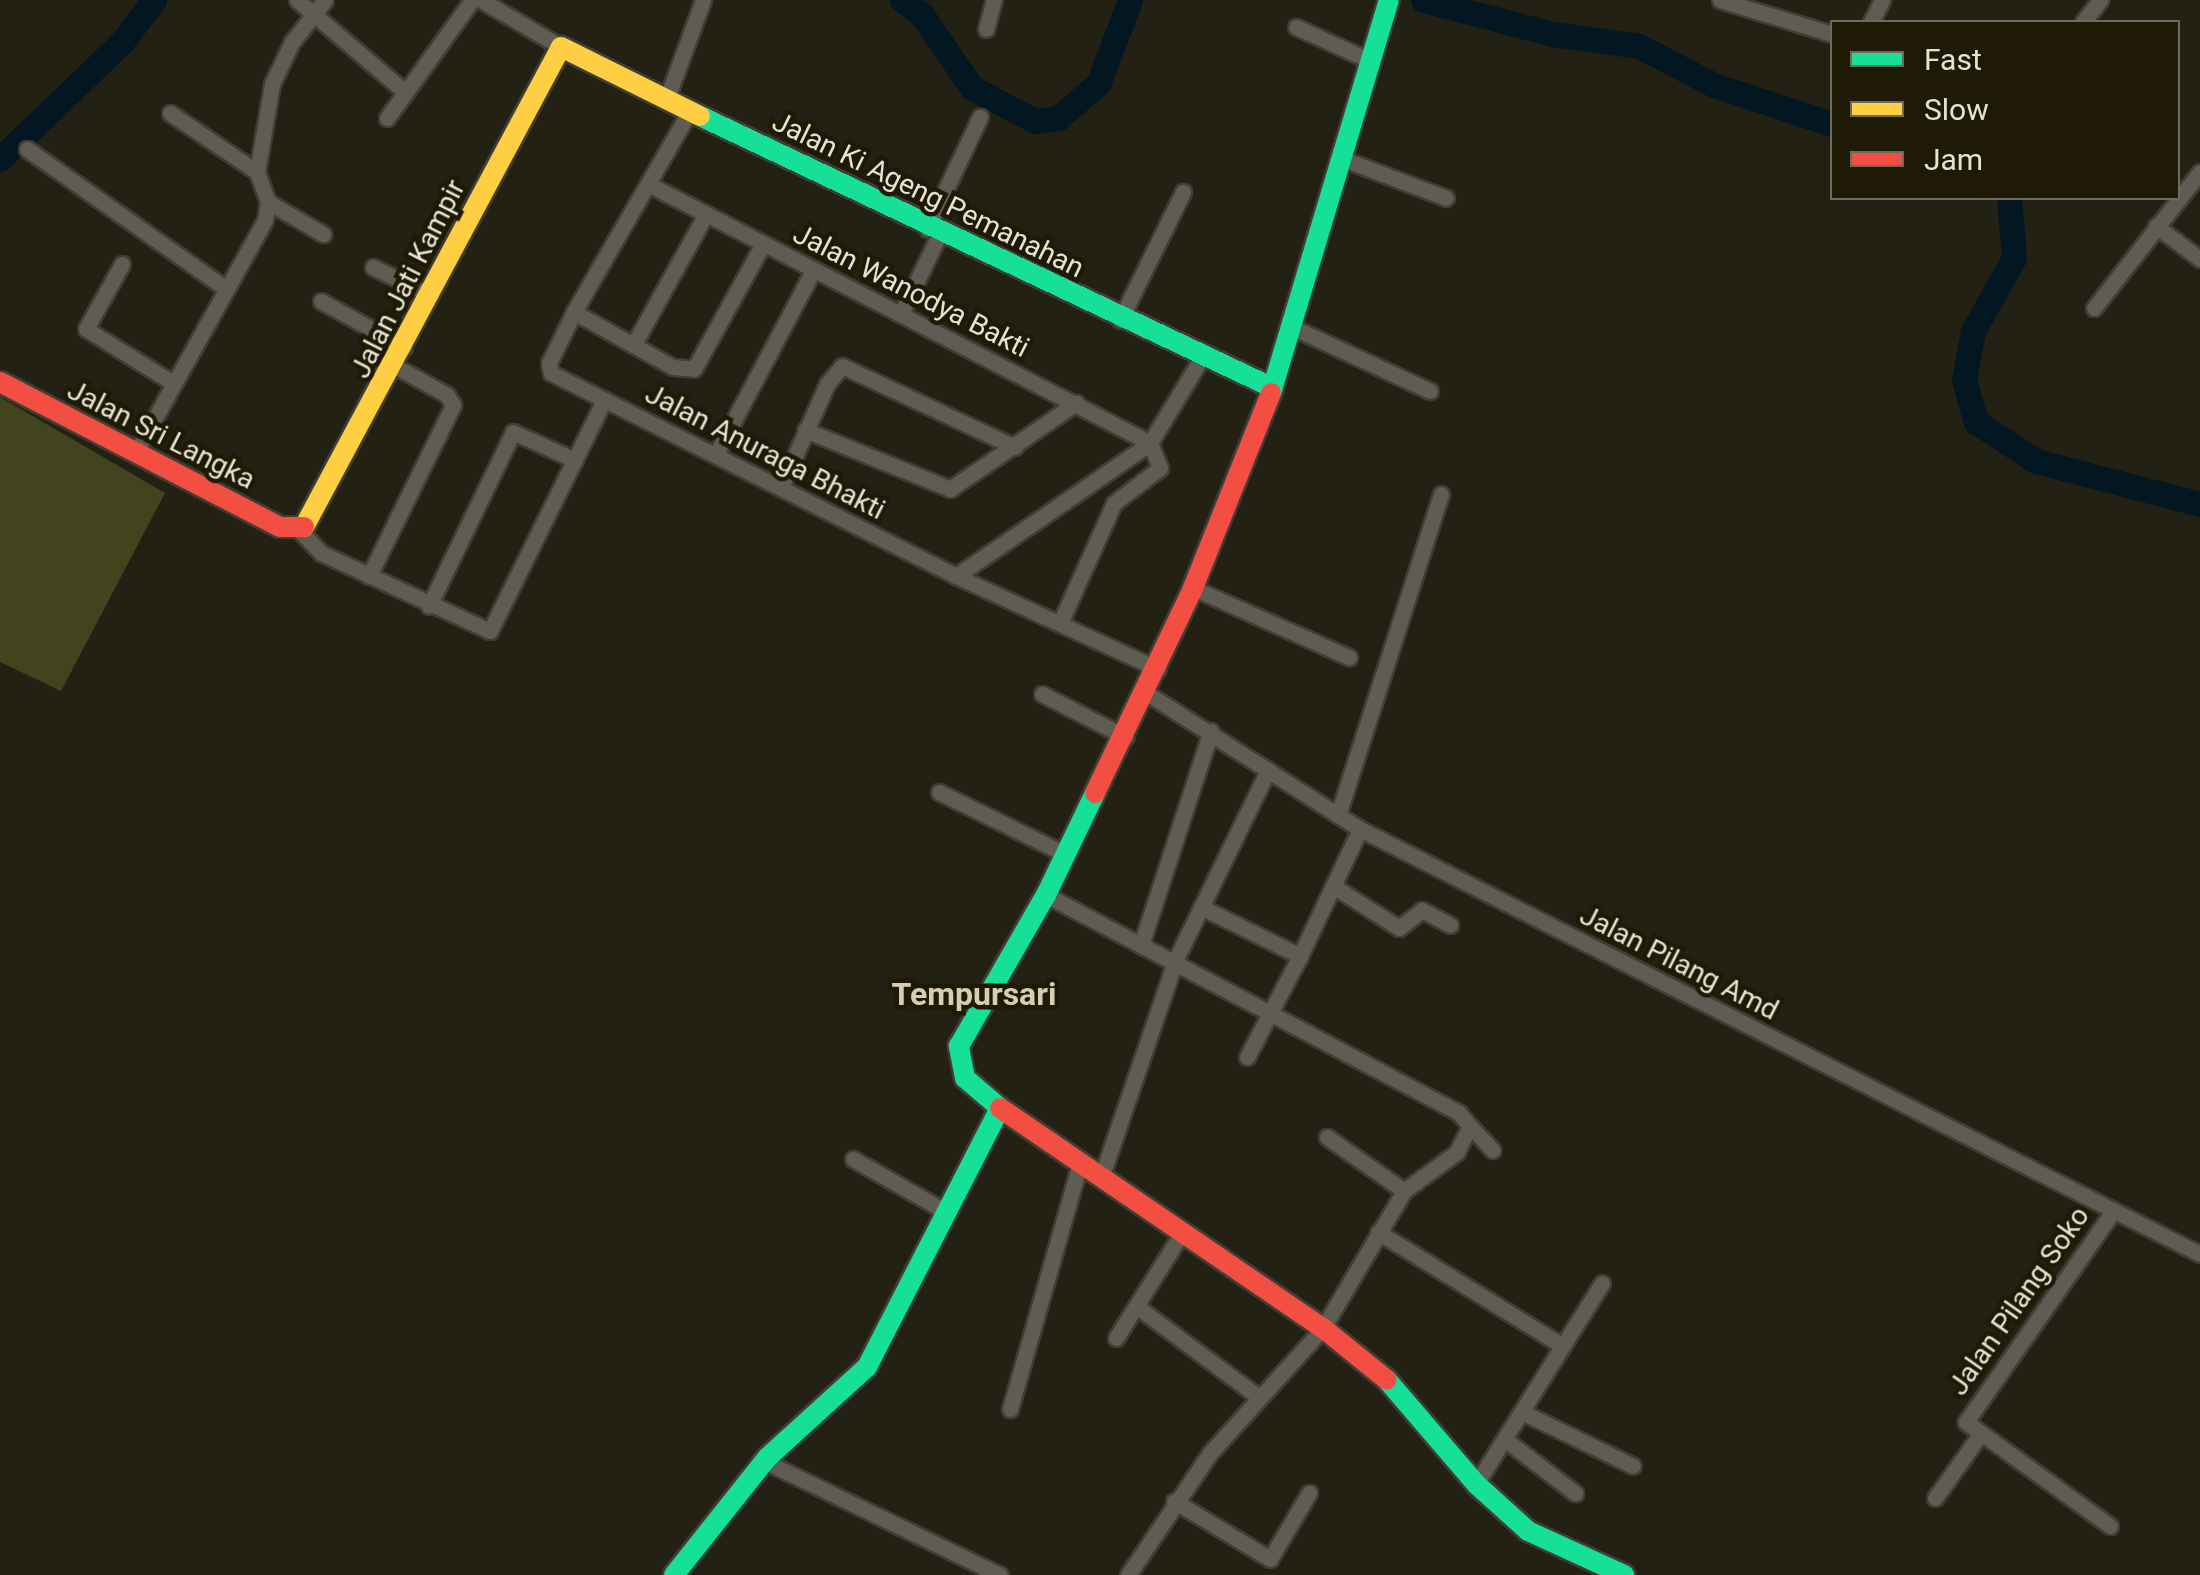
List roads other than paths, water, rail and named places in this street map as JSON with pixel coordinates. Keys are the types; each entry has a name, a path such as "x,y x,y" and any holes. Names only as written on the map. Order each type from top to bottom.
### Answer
{"street":[{"path":"297,0 311,16 406,92"},
{"path":"136,452 260,231 268,202 257,172 272,84 311,16 325,0"},
{"path":"387,118 472,0"},
{"path":"481,0 561,47"},
{"path":"666,98 703,0"},
{"path":"986,29 994,0"},
{"path":"1720,0 1738,2 1830,33"},
{"path":"2085,20 2100,0"},
{"path":"1387,8 1273,388 1193,588 1148,694 1046,895 958,1046 965,1078 1000,1108 1322,1328 1410,1401 1476,1484 1552,1546 1624,1575"},
{"path":"1296,27 1371,61"},
{"name":"Jalan Ki Ageng Pemanahan","path":"561,47 933,232 1273,388"},
{"name":"Jalan Jati Kampir","path":"299,530 315,520 561,47"},
{"path":"691,109 574,312 635,342 678,369 697,366 763,244"},
{"path":"170,113 257,172"},
{"path":"901,314 980,117"},
{"path":"27,148 226,289"},
{"path":"1343,159 1446,198"},
{"path":"2180,197 2196,177"},
{"name":"Jalan Wanodya Bakti","path":"650,185 1150,443"},
{"path":"1120,320 1183,192"},
{"path":"2094,308 2177,200"},
{"path":"268,202 324,234"},
{"path":"635,342 706,214"},
{"path":"2156,226 2200,260"},
{"path":"122,264 86,329 172,383"},
{"path":"374,266 430,294"},
{"path":"716,454 814,268"},
{"path":"321,302 399,357 453,404 369,576"},
{"name":"Jalan Anuraga Bhakti","path":"574,312 549,362 551,373 956,576 1158,669"},
{"path":"1292,327 1430,391"},
{"path":"956,576 1150,443 1202,357"},
{"path":"781,486 804,430 834,374 846,366 1015,447"},
{"name":"Jalan Sri Langka","path":"0,382 280,528 299,530"},
{"path":"299,530 312,548 429,606 490,631 604,400"},
{"path":"804,430 942,490 958,487 1076,403"},
{"path":"429,606 510,434 575,460"},
{"path":"1060,624 1114,504 1160,468 1150,443"},
{"path":"1338,816 1441,494"},
{"path":"1193,588 1298,640 1349,657"},
{"path":"1042,694 1126,737"},
{"name":"Jalan Pilang Amd","path":"1148,694 1360,828 2200,1254"},
{"path":"1142,942 1211,731"},
{"path":"1102,1176 1176,960 1268,770"},
{"path":"939,792 1066,854"},
{"path":"1246,1057 1272,1014 1360,828"},
{"path":"1332,886 1400,928 1422,910 1450,925"},
{"path":"1046,895 1142,942 1459,1113 1492,1150"},
{"path":"1201,906 1300,956"},
{"path":"674,1575 764,1461 867,1366 943,1210 1000,1108"},
{"path":"1128,1575 1174,1501 1322,1328 1404,1191 1457,1152 1470,1126"},
{"path":"1327,1137 1404,1191"},
{"path":"853,1159 943,1210"},
{"path":"1010,1410 1080,1163"},
{"name":"Jalan Pilang Soko","path":"2110,1526 1968,1427 1968,1416 2113,1212"},
{"path":"1116,1338 1183,1231"},
{"path":"1378,1232 1561,1346"},
{"path":"1476,1484 1602,1284"},
{"path":"1136,1306 1260,1398"},
{"path":"1522,1412 1633,1466"},
{"path":"1936,1498 1980,1436"},
{"path":"1506,1442 1575,1492"},
{"path":"764,1461 1000,1575"},
{"path":"1174,1501 1270,1558 1309,1494"}],"waterway":[{"path":"0,159 122,42 154,0"},
{"path":"902,0 922,15 972,88 1035,121 1058,118 1098,84 1130,0"},
{"path":"1423,0 1553,34 1639,46 1714,85 1830,123"},
{"path":"2009,200 2014,258 1973,331 1964,380 1976,422 2036,461 2200,504"}],"district":[{"name":"Tempursari","path":"974,994"}]}
